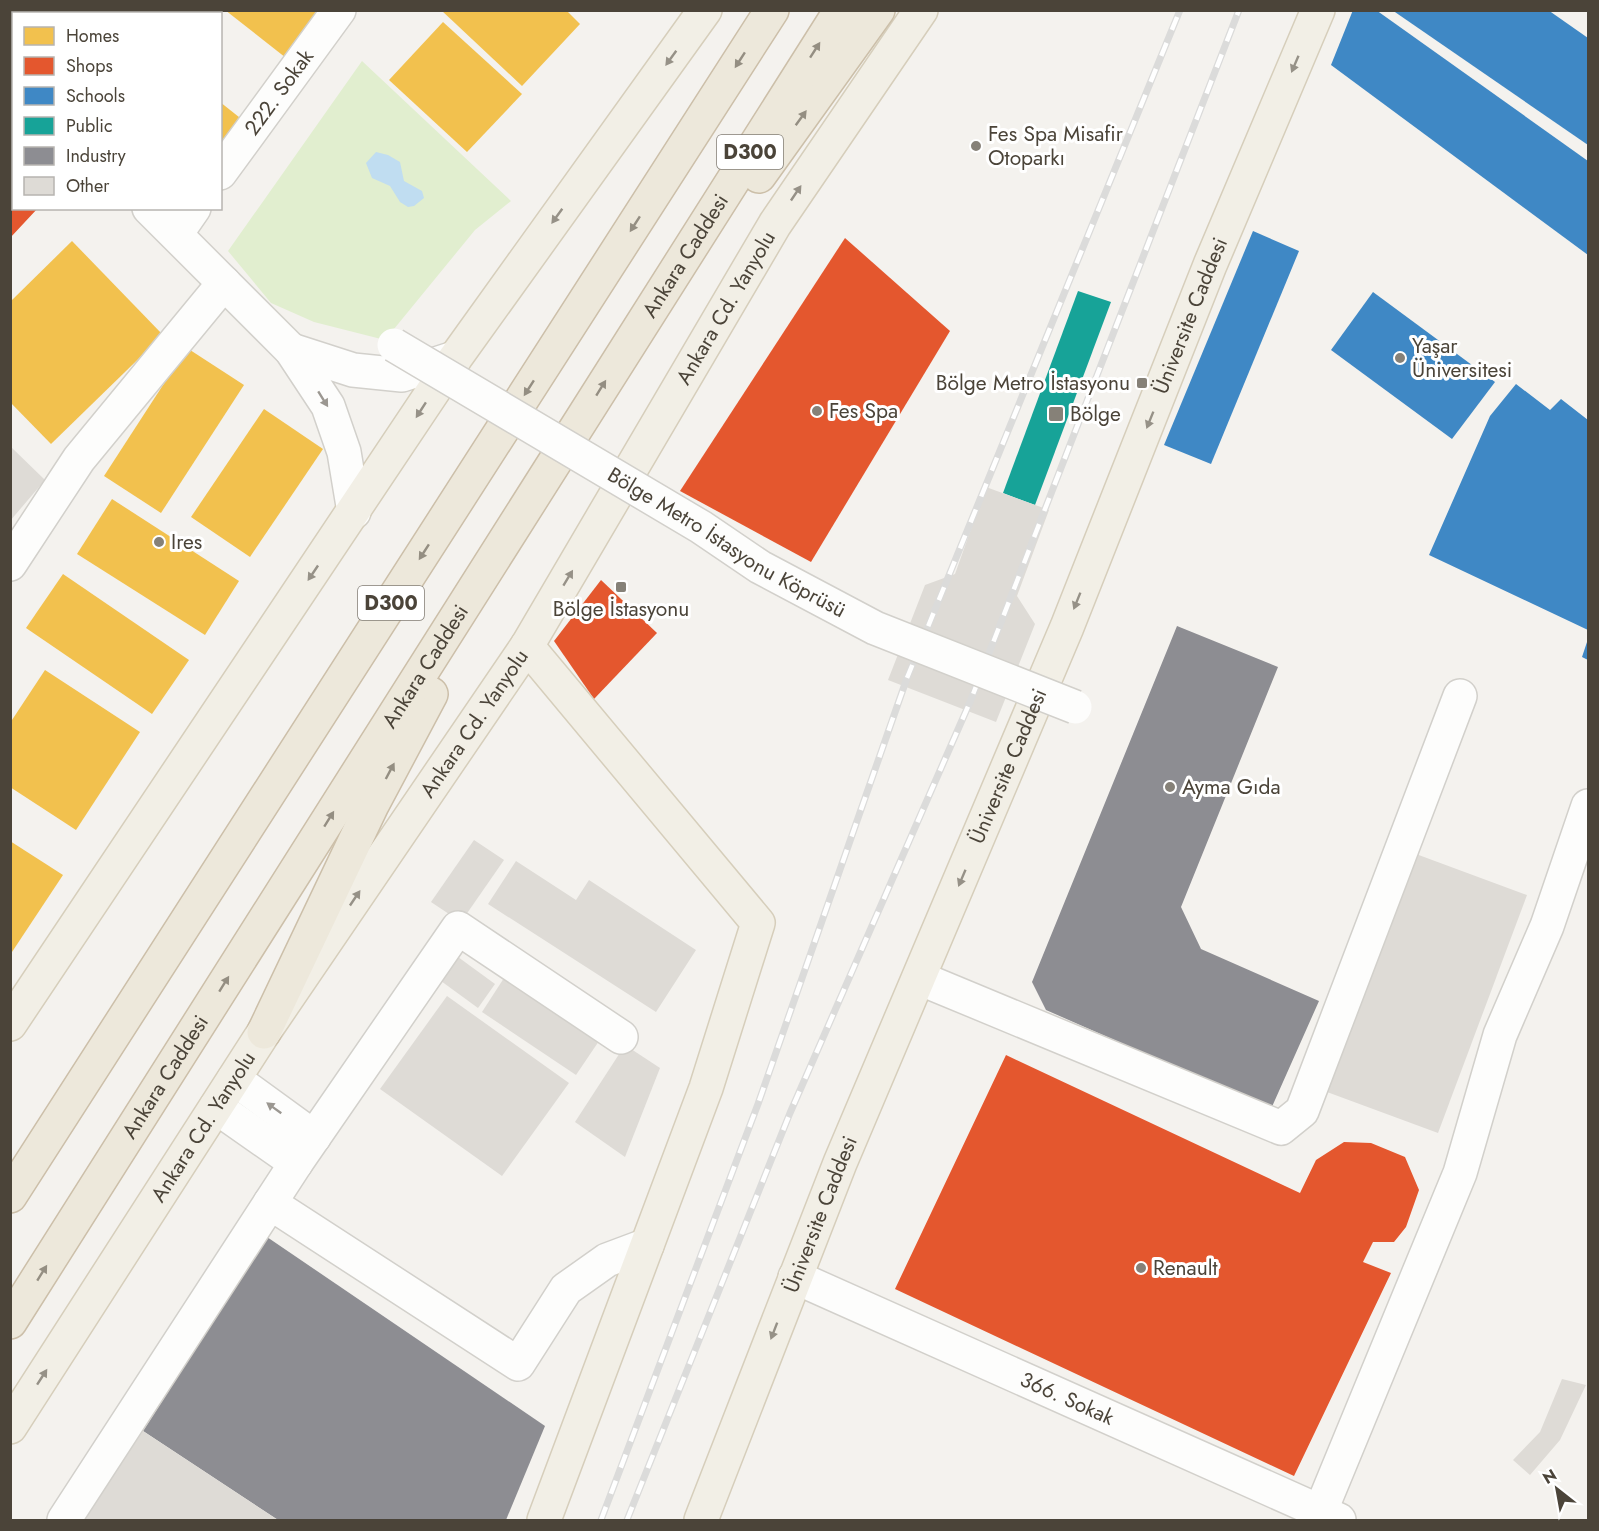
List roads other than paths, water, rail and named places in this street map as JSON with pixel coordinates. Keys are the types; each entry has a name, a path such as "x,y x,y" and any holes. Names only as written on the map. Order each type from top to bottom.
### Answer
{"highway":[{"name":"D300","path":"10,1196 772,10"},
{"name":"Ankara Caddesi","path":"10,1323 841,10"},
{"path":"660,294 765,169 878,10"},
{"path":"264,1032 372,805 548,471"}],"main road":[{"path":"10,1024 354,513 456,357 705,10"},
{"name":"Ankara Cd. Yanyolu","path":"10,1427 264,1032 527,646 775,224 921,10"},
{"name":"Üniversite Caddesi","path":"701,1521 840,1163 1067,627 1210,265 1318,10"},
{"path":"527,646 758,923 706,1088 544,1521"}],"street":[{"name":"222. Sokak","path":"222,170 339,10"},
{"path":"155,210 185,221 224,283 291,350 328,406 344,452 354,513"},
{"path":"10,564 79,459 224,283"},
{"name":"Bölge Metro İstasyonu Köprüsü","path":"394,345 701,527 770,572 875,628 1075,707"},
{"path":"291,350 352,370 402,375 456,357"},
{"path":"919,978 1281,1128 1302,1111 1460,696"},
{"path":"1331,1515 1460,1173 1500,1035 1547,926 1588,806"},
{"path":"64,1521 305,1150 458,928 621,1037"},
{"path":"234,1079 305,1150"},
{"path":"216,1107 305,1150"},
{"path":"270,1203 518,1364 566,1289 607,1260 647,1245"},
{"name":"366. Sokak","path":"795,1277 1331,1515"}],"water":[{"path":"376,152 388,155 400,162 404,181 422,191 424,198 414,206 408,207 400,202 390,186 372,178 366,163"}],"railway":[{"path":"601,1520 758,1104 907,678 1180,10"},
{"path":"627,1520 790,1113 970,702 1239,10"}],"place":[{"name":"Fes Spa Misafir Otoparkı","path":"976,146"},
{"name":"Yaşar Üniversitesi","path":"1400,358"},
{"name":"Bölge Metro İstasyonu","path":"1142,383"},
{"name":"Fes Spa","path":"817,411"},
{"name":"Bölge","path":"1056,414"},
{"name":"Ires","path":"159,542"},
{"name":"Bölge İstasyonu","path":"621,587"},
{"name":"Ayma Gıda","path":"1170,787"},
{"name":"Renault","path":"1141,1268"}]}
